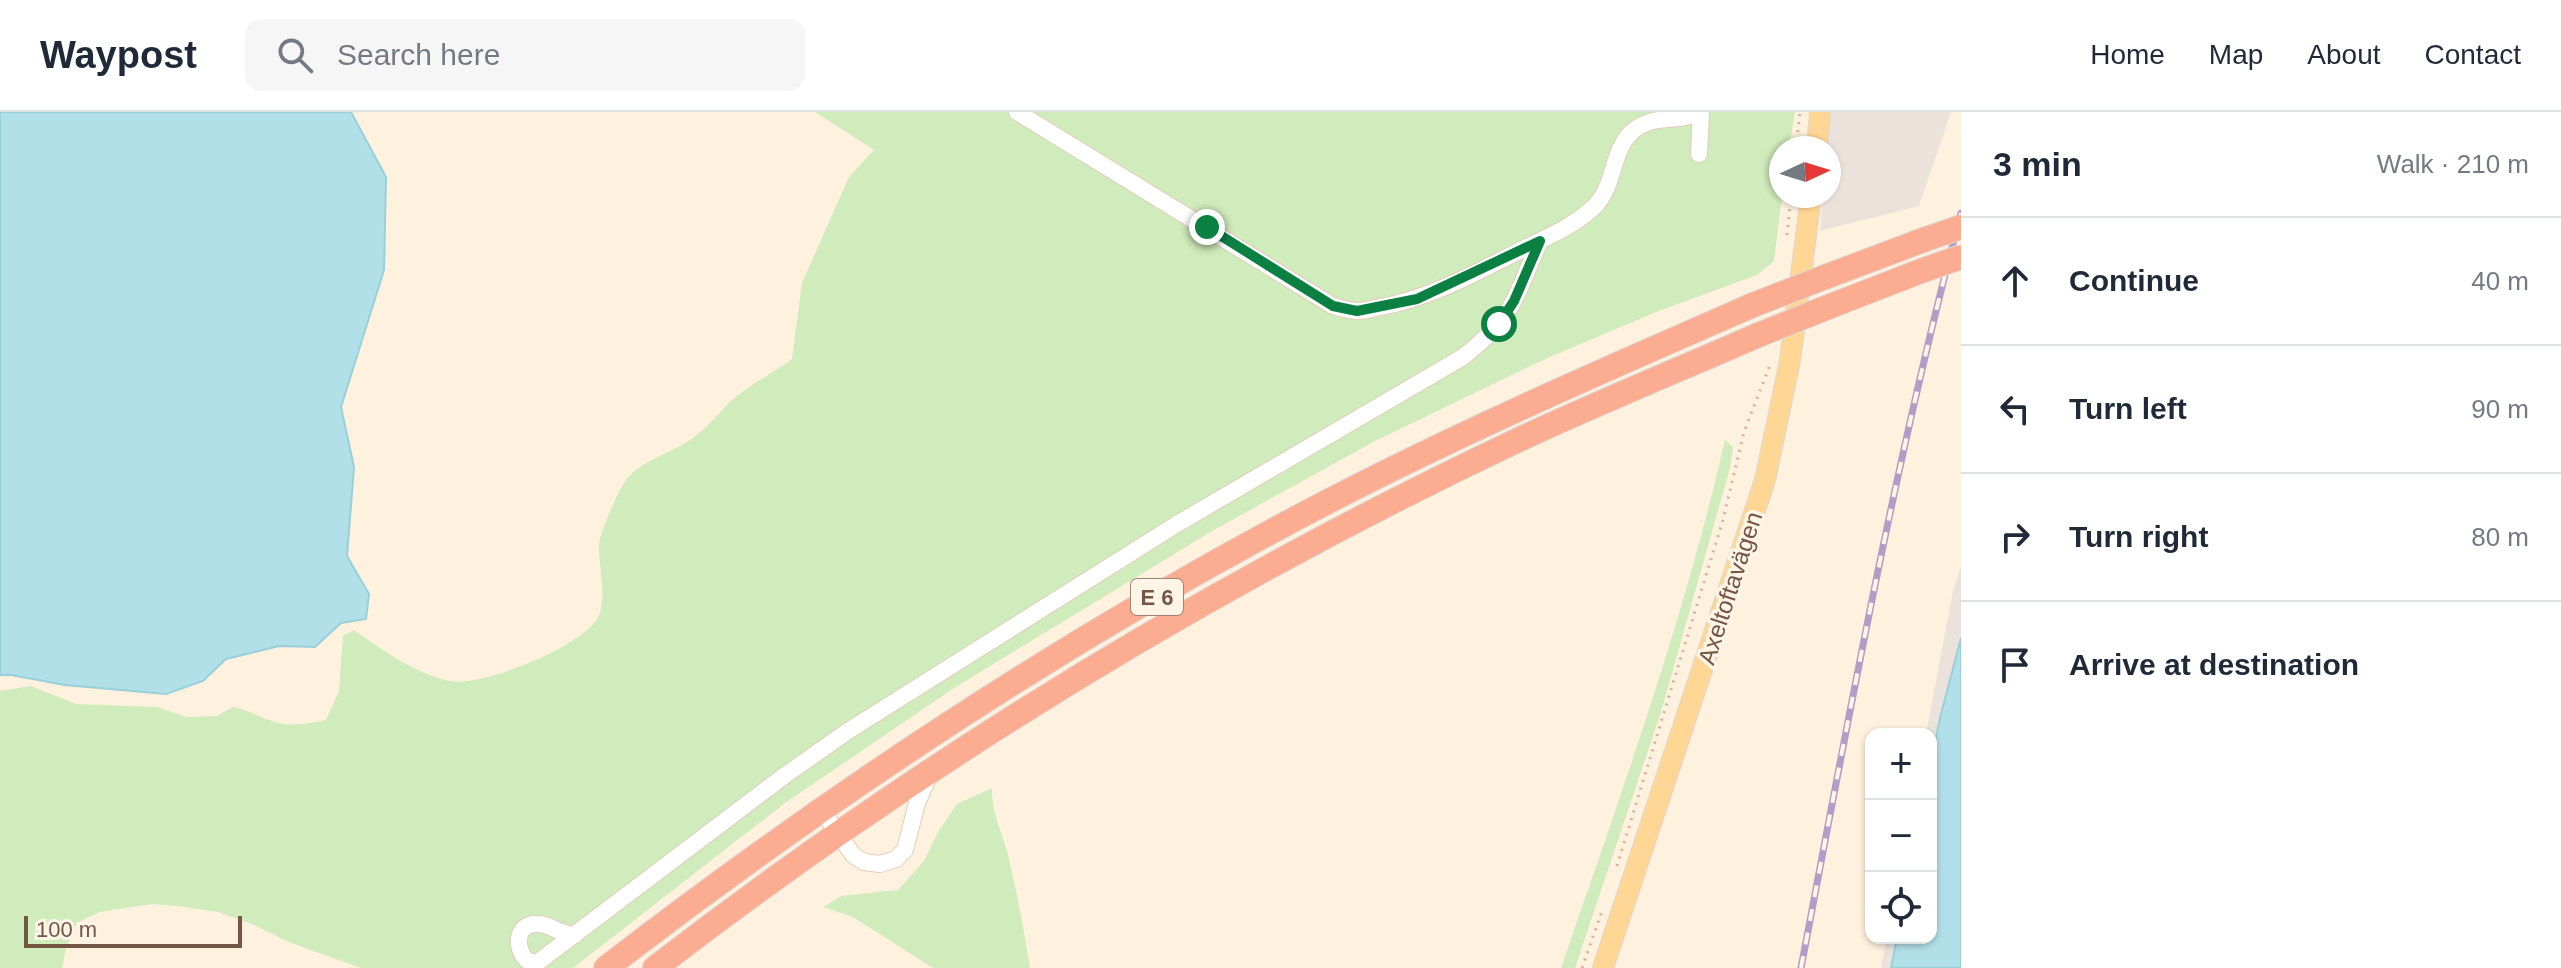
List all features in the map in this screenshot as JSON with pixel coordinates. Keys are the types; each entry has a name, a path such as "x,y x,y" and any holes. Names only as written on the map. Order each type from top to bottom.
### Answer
{"highway":[{"name":"E 6","path":"606,968 821,809 998,693 1171,588 1328,502 1504,414 1753,305 1961,227"},
{"name":"E 6","path":"655,968 838,834 1011,719 1182,616 1339,529 1516,441 1756,336 1961,257"}],"main road":[{"path":"1818,136 1820,112"},
{"name":"Axeltoftavägen","path":"1603,968 1765,480 1790,361 1809,208"}],"lane":[{"path":"1017,112 1333,306 1357,311 1417,299 1574,222 1604,195 1622,141 1664,115 1686,118 1699,112 1699,154"},
{"path":"575,935 848,731 1177,524 1463,357 1499,324 1514,301 1540,241"},
{"path":"821,809 853,855 864,862 880,864 896,859 905,850 917,803 931,771"}],"path":[{"path":"1797,136 1800,112"},
{"path":"1617,868 1723,520 1752,410"},
{"path":"1582,968 1602,911"}],"shaded area":[{"path":"1831,112 1951,112 1919,206 1820,231 1822,208 1841,208 1841,136 1828,136"},
{"path":"1961,566 1961,968 1881,968 1886,944 1937,944 1937,728 1927,728 1953,591"}],"green space":[{"path":"815,112 1795,112 1791,136 1769,136 1769,208 1781,208 1774,261 1757,275 1661,310 1545,359 1375,441 1212,531 954,688 785,803 573,968 361,968 218,912 152,904 99,912 77,923 66,948 62,968 0,968 0,691 31,686 76,704 157,707 187,717 217,716 233,707 276,722 304,724 326,720 339,691 343,636 354,630 412,667 450,681 485,678 508,671 577,638 600,613 600,541 626,480 649,461 693,438 732,400 792,359 802,283 849,177 874,150"},
{"path":"1725,440 1733,447 1730,468 1661,712 1575,968 1561,968 1671,640"},
{"path":"992,788 993,805 1008,855 1030,968 933,968 853,917 823,907 842,896 898,890 924,861 938,832 957,804"}],"water":[{"path":"0,112 351,112 386,177 384,270 341,407 354,467 347,556 369,594 366,619 341,623 315,647 279,646 226,659 203,681 166,694 65,685 0,675"},
{"path":"1961,638 1961,968 1891,968 1896,944 1937,944 1937,733"}],"railway":[{"path":"1801,968 1894,495 1961,213"}],"route":[{"path":"1207,227 1333,306 1357,311 1417,299 1540,241 1514,301 1499,324"}]}
